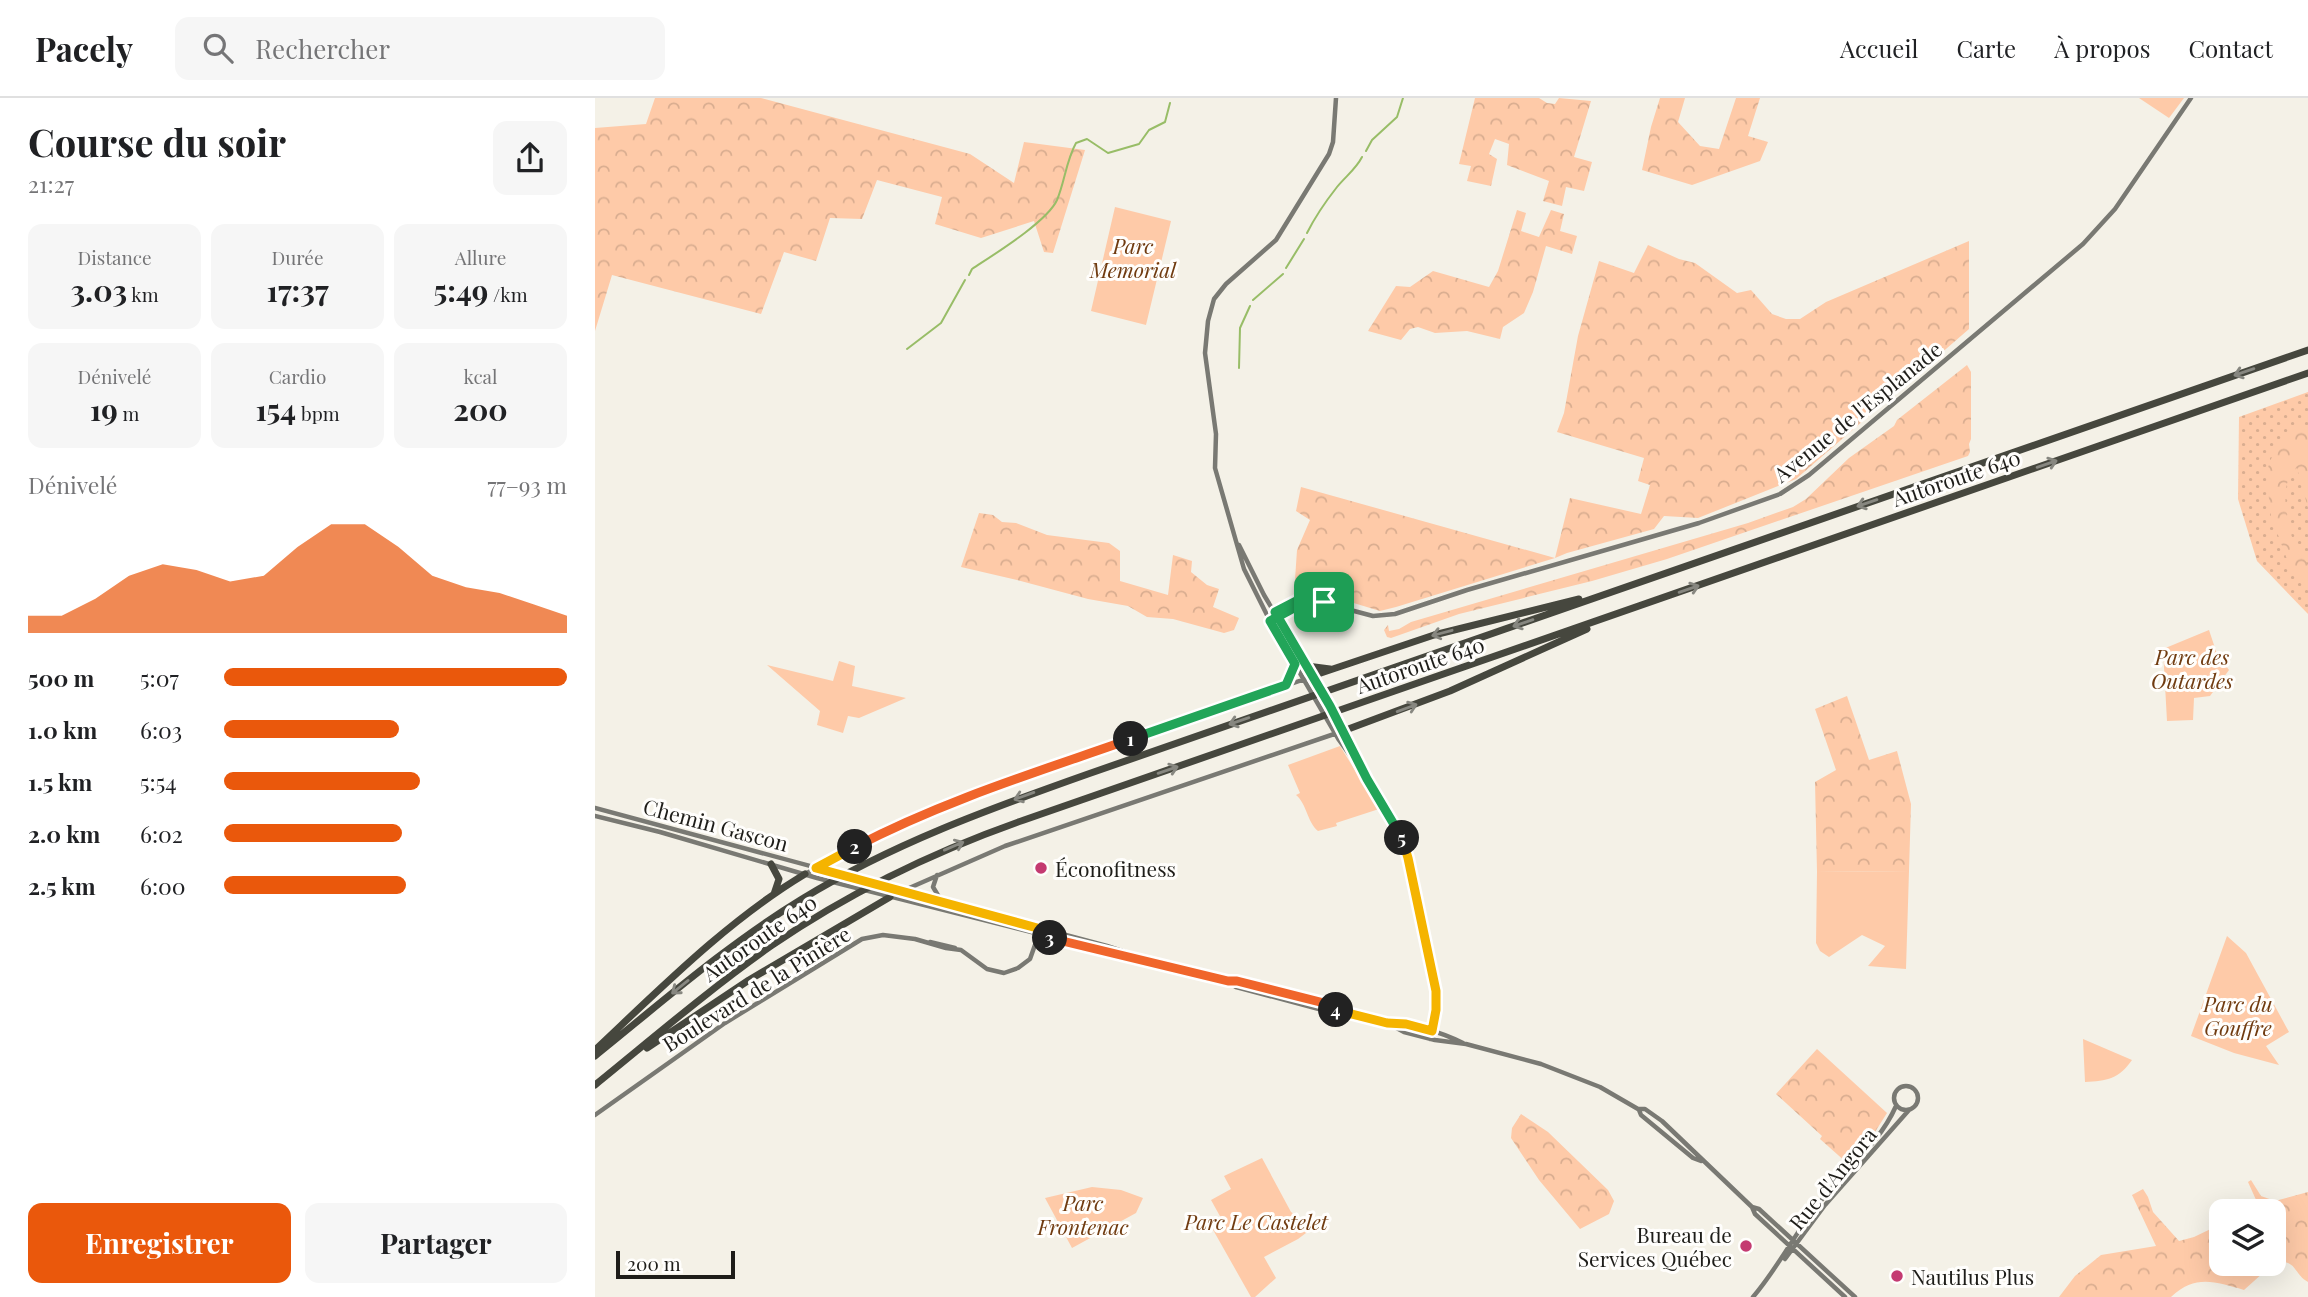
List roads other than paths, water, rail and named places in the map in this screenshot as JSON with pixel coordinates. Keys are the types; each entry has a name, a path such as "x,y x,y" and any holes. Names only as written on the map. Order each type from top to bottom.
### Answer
{"highway":[{"name":"Autoroute 640","path":"595,1056 718,957 815,891 919,837 978,813 1303,699 2308,350"},
{"name":"Autoroute 640","path":"595,1086 749,962 892,874 996,830 2308,373"},
{"path":"1308,677 1434,635 1610,592"},
{"path":"1339,732 1450,691 1626,611"},
{"path":"1307,666 1333,669"},
{"path":"771,864 779,879 774,895"},
{"path":"595,1050 712,942 805,874"},
{"path":"617,1068 739,986 890,897"}],"street":[{"path":"1336,98 1333,142 1329,154 1276,240 1226,284 1214,299 1208,321 1205,353 1216,434 1215,468 1238,544 1307,666 1308,677 1339,732"},
{"name":"Avenue de l'Esplanade","path":"1269,619 1300,599 1324,602 1370,615 1392,615 1467,590 1699,523 1787,491 2083,244 2115,209 2191,98"},
{"path":"1238,544 1238,553 1244,569 1269,619 1295,664 1308,677 1406,849 1436,991 1436,1010 1430,1039"},
{"path":"1286,685 1295,664"},
{"path":"805,874 893,828 969,796 1308,677"},
{"path":"890,897 1027,838 1339,732"},
{"name":"Chemin Gascon","path":"595,808 1107,946 1228,981 1235,987 1330,1012 1336,1010 1432,1031 1466,1044 1568,1073 1609,1091 1638,1109 1641,1115 1693,1158 1702,1161 1845,1297"},
{"name":"Chemin Gascon","path":"595,816 890,897 1104,952 1152,961"},
{"path":"937,875 933,887 942,902"},
{"name":"Boulevard de la Pinière","path":"595,1115 706,1035 856,942 883,935 925,941 961,950 987,969 1007,972 1029,960 1041,929"},
{"name":"Chemin Gascon","path":"1387,1023 1404,1032 1430,1039 1466,1044"},
{"path":"1902,1086 1909,1086 1916,1091 1916,1105 1909,1110 1896,1106 1893,1098 1902,1086"},
{"name":"Rue d'Angora","path":"1796,1242 1821,1201 1885,1127 1896,1106"},
{"name":"Rue d'Angora","path":"1753,1297 1828,1202 1909,1110"},
{"name":"Chemin Gascon","path":"1752,1207 1759,1209 1855,1297"}],"waterway":[{"path":"1366,151 1372,140 1397,117 1403,98"},
{"path":"969,275 972,269 1019,238 1051,209 1060,193 1076,143 1087,139 1108,153 1139,144 1149,130 1165,122 1170,103"},
{"path":"1307,233 1329,198 1362,157"},
{"path":"1286,268 1304,239"},
{"path":"1253,300 1283,274"},
{"path":"907,349 941,323 965,280"},
{"path":"1239,368 1240,328 1250,306"}],"place":[{"name":"Éconofitness","path":"1041,868"},
{"name":"Bureau de Services Québec","path":"1746,1246"},
{"name":"Nautilus Plus","path":"1897,1276"}],"park label":[{"name":"Parc Memorial","path":"1133,257"},
{"name":"Parc des Outardes","path":"2192,668"},
{"name":"Parc du Gouffre","path":"2238,1015"},
{"name":"Parc Frontenac","path":"1083,1214"},
{"name":"Parc Le Castelet","path":"1256,1221"}]}
